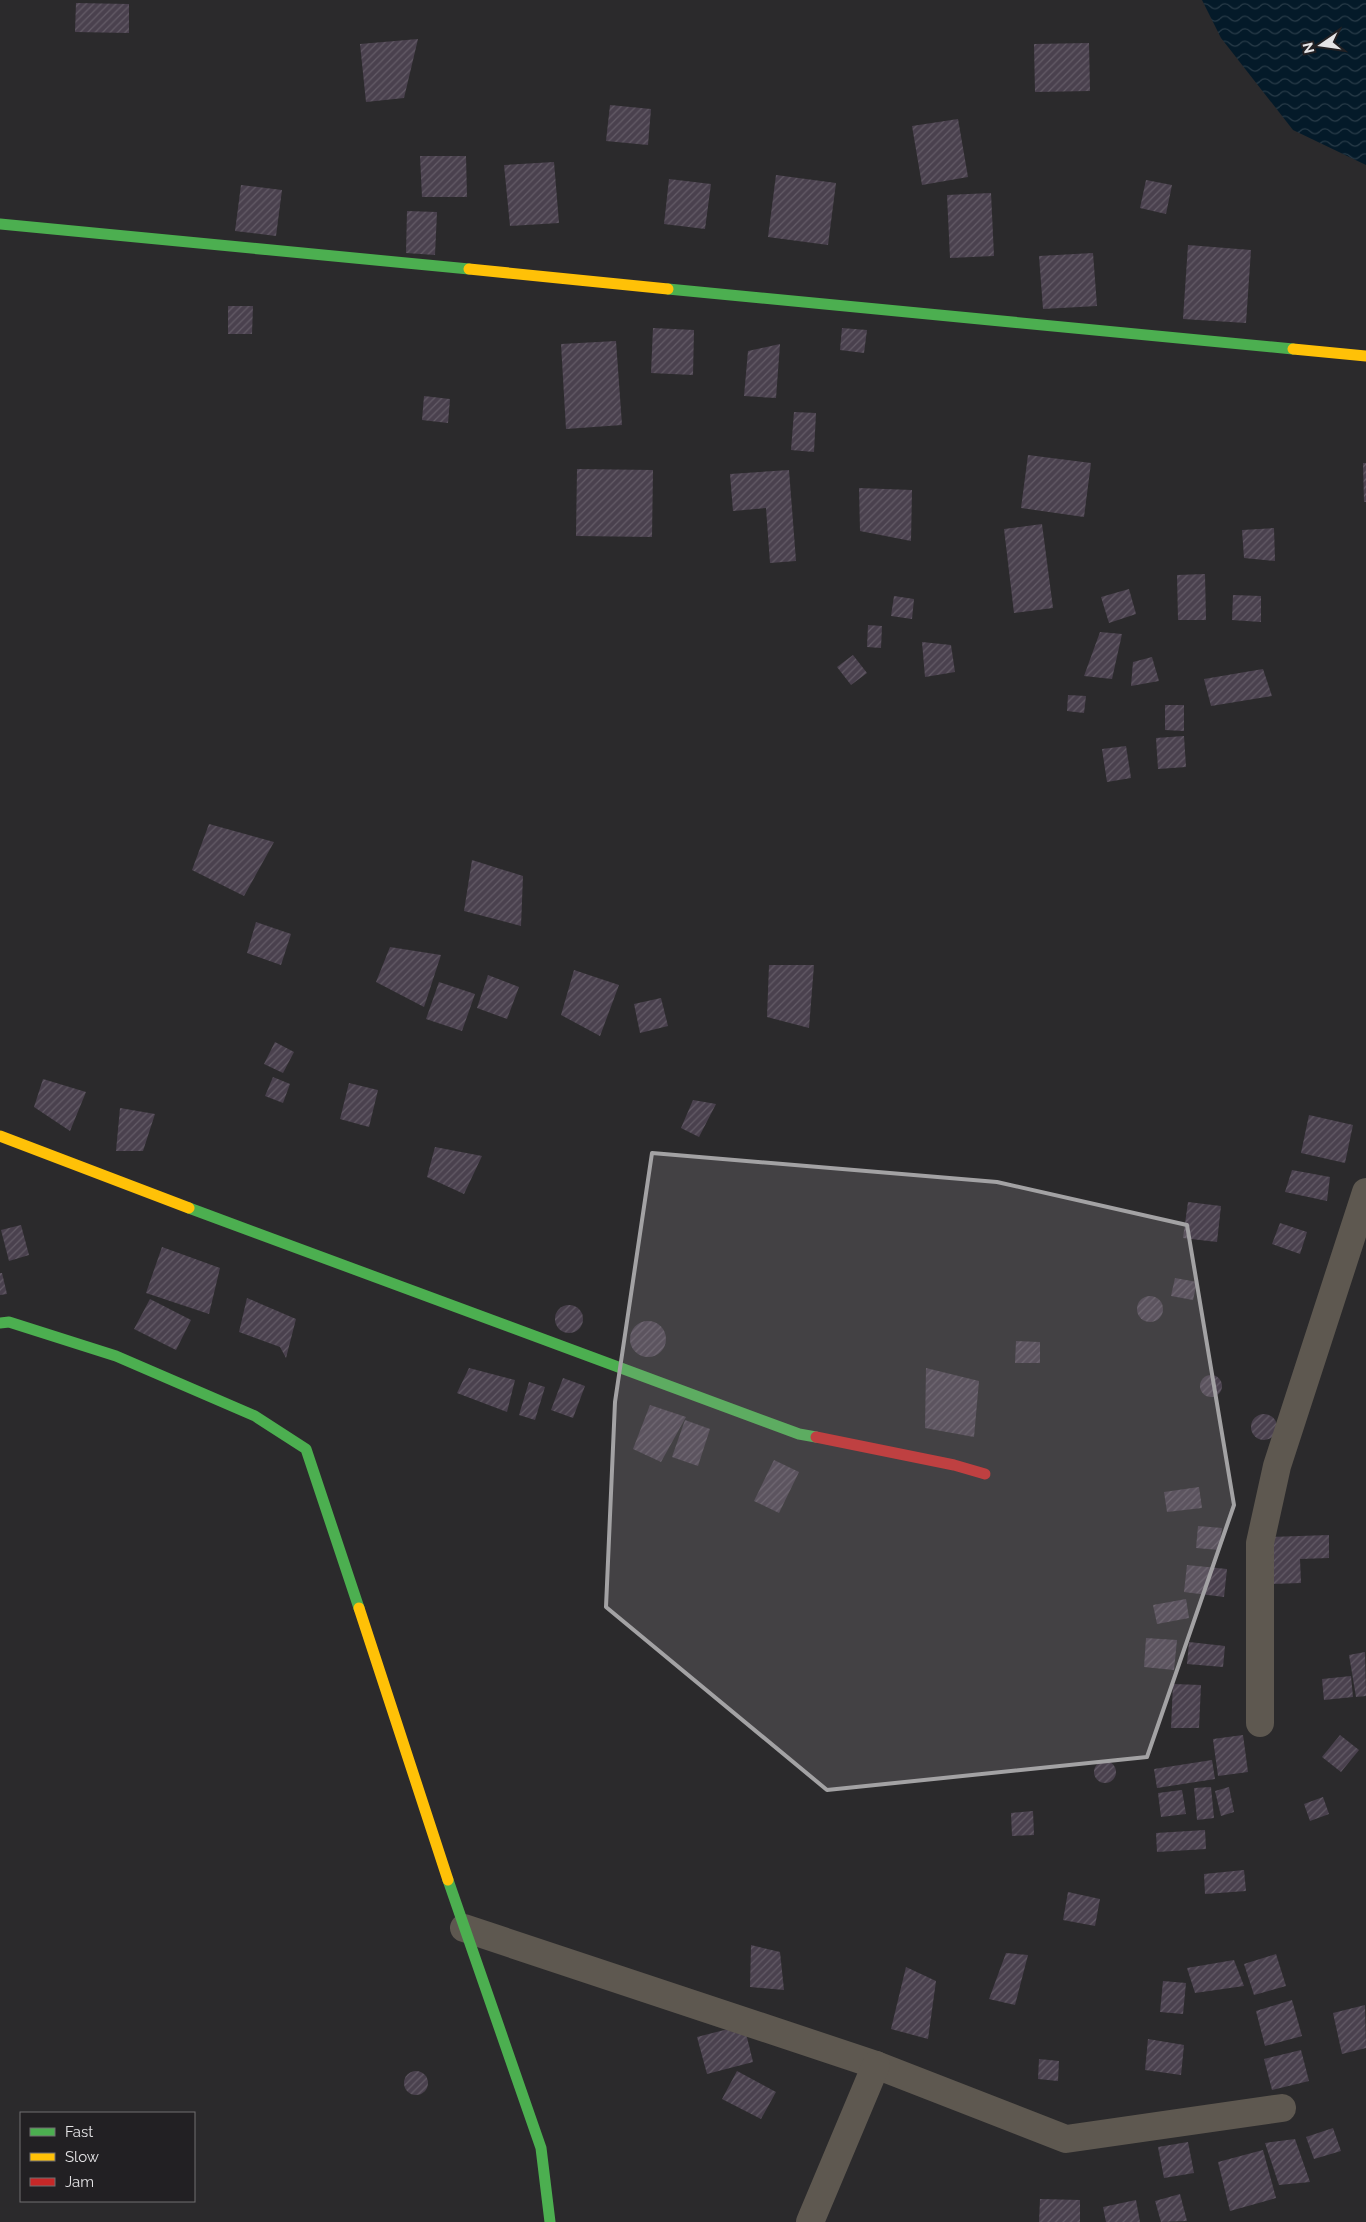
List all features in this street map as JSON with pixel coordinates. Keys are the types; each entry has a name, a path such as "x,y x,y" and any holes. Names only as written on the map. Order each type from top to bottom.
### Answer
{"street":[{"path":"0,224 1366,356"},
{"path":"0,1136 178,1204 799,1434 954,1465 985,1474"},
{"path":"1260,1724 1260,1544 1277,1466 1366,1192"},
{"path":"0,1323 9,1322 116,1356 255,1416 306,1449 464,1928 541,2148 550,2222"},
{"path":"464,1928 876,2065 1066,2139 1282,2108"},
{"path":"810,2222 876,2065"}],"highlighted area":[{"path":"652,1153 997,1182 1187,1225 1234,1505 1147,1757 827,1790 606,1607 615,1402"}],"water":[{"path":"1202,0 1366,0 1366,165 1293,130 1221,38"}],"building":[{"path":"76,3 129,4 129,33 75,32"},
{"path":"418,39 404,98 366,102 360,44"},
{"path":"1089,43 1090,91 1035,92 1034,44"},
{"path":"610,105 651,109 648,145 606,141"},
{"path":"958,119 968,177 922,185 912,126"},
{"path":"420,156 466,156 467,197 422,197"},
{"path":"554,162 559,223 510,226 504,165"},
{"path":"776,175 836,183 828,245 768,237"},
{"path":"669,179 711,184 705,229 664,224"},
{"path":"1146,180 1172,185 1166,214 1140,208"},
{"path":"241,185 282,190 276,236 235,231"},
{"path":"991,193 994,256 950,258 947,195"},
{"path":"407,211 437,212 435,255 406,253"},
{"path":"1188,245 1251,250 1246,323 1183,319"},
{"path":"1093,253 1097,306 1043,309 1039,256"},
{"path":"228,306 253,306 252,334 228,334"},
{"path":"653,328 694,330 693,375 651,373"},
{"path":"842,328 867,330 864,353 840,350"},
{"path":"616,341 622,425 566,429 561,344"},
{"path":"780,344 776,398 744,396 748,351"},
{"path":"424,396 450,399 448,423 422,420"},
{"path":"794,412 816,413 814,452 791,450"},
{"path":"1028,455 1091,463 1084,517 1021,508"},
{"path":"1363,463 1366,463 1366,502 1364,502"},
{"path":"577,469 653,470 652,537 576,536"},
{"path":"789,470 796,561 770,563 766,508 733,511 730,474"},
{"path":"859,488 912,490 911,541 860,531"},
{"path":"1042,524 1053,608 1014,613 1004,529"},
{"path":"1274,528 1275,561 1244,558 1242,530"},
{"path":"1205,574 1206,620 1178,620 1177,575"},
{"path":"1129,589 1136,614 1109,623 1101,597"},
{"path":"1233,595 1261,596 1261,622 1232,620"},
{"path":"894,596 914,599 912,619 891,616"},
{"path":"868,625 882,626 881,648 867,647"},
{"path":"1100,632 1122,634 1112,679 1084,676"},
{"path":"922,642 951,645 955,672 925,677"},
{"path":"853,655 867,673 851,685 837,667"},
{"path":"1152,657 1159,681 1131,686 1133,662"},
{"path":"1263,669 1272,696 1211,706 1204,679"},
{"path":"1068,695 1086,696 1084,713 1067,711"},
{"path":"1165,705 1184,705 1184,731 1165,730"},
{"path":"1184,736 1186,767 1158,769 1156,738"},
{"path":"1126,746 1131,778 1107,782 1102,749"},
{"path":"209,824 274,842 244,896 192,870"},
{"path":"472,860 523,876 521,926 464,911"},
{"path":"256,922 291,934 281,965 247,953"},
{"path":"390,947 441,955 424,1007 376,982"},
{"path":"769,965 814,965 809,1028 767,1017"},
{"path":"574,970 619,985 600,1036 561,1015"},
{"path":"488,975 519,987 507,1019 477,1008"},
{"path":"439,982 475,994 462,1031 426,1019"},
{"path":"661,998 668,1026 640,1033 634,1004"},
{"path":"275,1042 294,1052 283,1073 264,1064"},
{"path":"273,1077 290,1084 283,1103 265,1096"},
{"path":"43,1079 86,1092 70,1131 34,1107"},
{"path":"349,1083 378,1090 369,1127 340,1119"},
{"path":"693,1100 716,1104 699,1137 681,1128"},
{"path":"120,1108 155,1114 143,1151 116,1151"},
{"path":"1309,1115 1353,1125 1345,1163 1301,1153"},
{"path":"435,1147 482,1156 464,1194 427,1177"},
{"path":"1292,1170 1330,1177 1327,1201 1285,1192"},
{"path":"1188,1202 1221,1206 1217,1242 1183,1238"},
{"path":"1280,1223 1307,1232 1300,1254 1272,1244"},
{"path":"21,1225 29,1255 9,1261 1,1230"},
{"path":"162,1247 220,1268 209,1314 146,1293"},
{"path":"0,1273 2,1273 7,1294 0,1295"},
{"path":"1175,1278 1197,1282 1193,1300 1171,1296"},
{"path":"1150,1296 1159,1300 1163,1309 1159,1318 1150,1322 1141,1318 1137,1309 1141,1300"},
{"path":"247,1298 296,1319 286,1358 280,1347 239,1332"},
{"path":"150,1299 191,1320 176,1350 134,1329"},
{"path":"569,1305 579,1309 583,1319 579,1329 569,1333 559,1329 555,1319 559,1309"},
{"path":"648,1321 660,1327 666,1339 660,1351 648,1357 636,1351 630,1339 636,1327"},
{"path":"1016,1341 1040,1342 1040,1363 1015,1363"},
{"path":"469,1368 515,1380 507,1412 457,1393"},
{"path":"926,1368 979,1381 974,1437 925,1428"},
{"path":"1211,1375 1219,1378 1222,1386 1219,1394 1211,1397 1203,1394 1200,1386 1203,1378"},
{"path":"563,1378 585,1386 573,1418 551,1410"},
{"path":"529,1382 545,1387 535,1420 519,1415"},
{"path":"650,1405 686,1417 661,1462 633,1449"},
{"path":"1264,1414 1273,1418 1277,1427 1273,1436 1264,1440 1255,1436 1251,1427 1255,1418"},
{"path":"685,1420 710,1429 698,1466 672,1457"},
{"path":"774,1460 799,1472 779,1513 754,1501"},
{"path":"1199,1487 1202,1508 1167,1512 1164,1492"},
{"path":"1198,1526 1222,1528 1219,1550 1196,1548"},
{"path":"1329,1535 1329,1558 1300,1559 1301,1583 1271,1584 1270,1537"},
{"path":"1187,1565 1227,1569 1224,1597 1184,1592"},
{"path":"1186,1599 1189,1618 1157,1624 1153,1605"},
{"path":"1146,1638 1177,1640 1174,1670 1144,1667"},
{"path":"1189,1642 1225,1646 1223,1667 1187,1664"},
{"path":"1365,1652 1366,1696 1356,1697 1349,1655"},
{"path":"1351,1676 1353,1697 1324,1700 1322,1679"},
{"path":"1173,1684 1201,1685 1199,1728 1171,1728"},
{"path":"1243,1735 1248,1772 1218,1776 1213,1739"},
{"path":"1340,1735 1359,1750 1341,1772 1322,1757"},
{"path":"1212,1760 1215,1779 1157,1788 1154,1769"},
{"path":"1105,1761 1113,1764 1116,1772 1113,1780 1105,1783 1097,1780 1094,1772 1097,1764"},
{"path":"1211,1787 1214,1818 1197,1820 1194,1788"},
{"path":"1229,1787 1234,1812 1221,1816 1215,1791"},
{"path":"1182,1790 1186,1814 1161,1817 1158,1793"},
{"path":"1323,1797 1329,1814 1310,1821 1304,1804"},
{"path":"1033,1811 1034,1835 1012,1836 1011,1813"},
{"path":"1205,1830 1206,1849 1157,1852 1156,1833"},
{"path":"1244,1870 1246,1891 1205,1894 1204,1874"},
{"path":"1068,1892 1100,1899 1095,1926 1063,1920"},
{"path":"751,1945 780,1952 784,1990 750,1987"},
{"path":"1006,1953 1028,1955 1015,2005 989,1999"},
{"path":"1276,1954 1286,1986 1254,1995 1244,1964"},
{"path":"1234,1960 1244,1986 1195,1993 1187,1968"},
{"path":"906,1967 936,1981 928,2039 891,2029"},
{"path":"1163,1981 1186,1983 1183,2014 1160,2012"},
{"path":"1292,2000 1302,2036 1265,2046 1256,2011"},
{"path":"1365,2005 1366,2048 1342,2054 1333,2013"},
{"path":"744,2025 753,2062 707,2074 697,2037"},
{"path":"1148,2039 1184,2045 1181,2075 1145,2070"},
{"path":"1301,2050 1309,2081 1272,2090 1264,2059"},
{"path":"1039,2059 1059,2061 1058,2081 1038,2079"},
{"path":"416,2071 425,2074 428,2083 425,2092 416,2095 407,2092 404,2083 407,2074"},
{"path":"737,2071 776,2092 761,2119 722,2099"},
{"path":"1333,2128 1341,2151 1314,2159 1306,2137"},
{"path":"1295,2139 1310,2182 1279,2185 1265,2143"},
{"path":"1188,2142 1194,2173 1164,2178 1158,2147"},
{"path":"1263,2150 1276,2198 1230,2211 1218,2162"},
{"path":"1180,2194 1187,2221 1161,2222 1155,2201"},
{"path":"1040,2199 1080,2200 1080,2222 1039,2222"},
{"path":"1136,2200 1140,2222 1106,2222 1103,2207"}],"traffic: fast":[{"path":"0,224 469,269"},
{"path":"668,289 1293,349"},
{"path":"189,1208 799,1434 816,1437"},
{"path":"0,1323 9,1322 116,1356 255,1416 306,1449 359,1608"},
{"path":"448,1880 541,2148 550,2222"}],"traffic: slow":[{"path":"469,269 668,289"},
{"path":"1293,349 1366,356"},
{"path":"0,1136 189,1208"},
{"path":"359,1608 448,1880"}],"traffic: jam":[{"path":"816,1437 954,1465 985,1474"}]}
